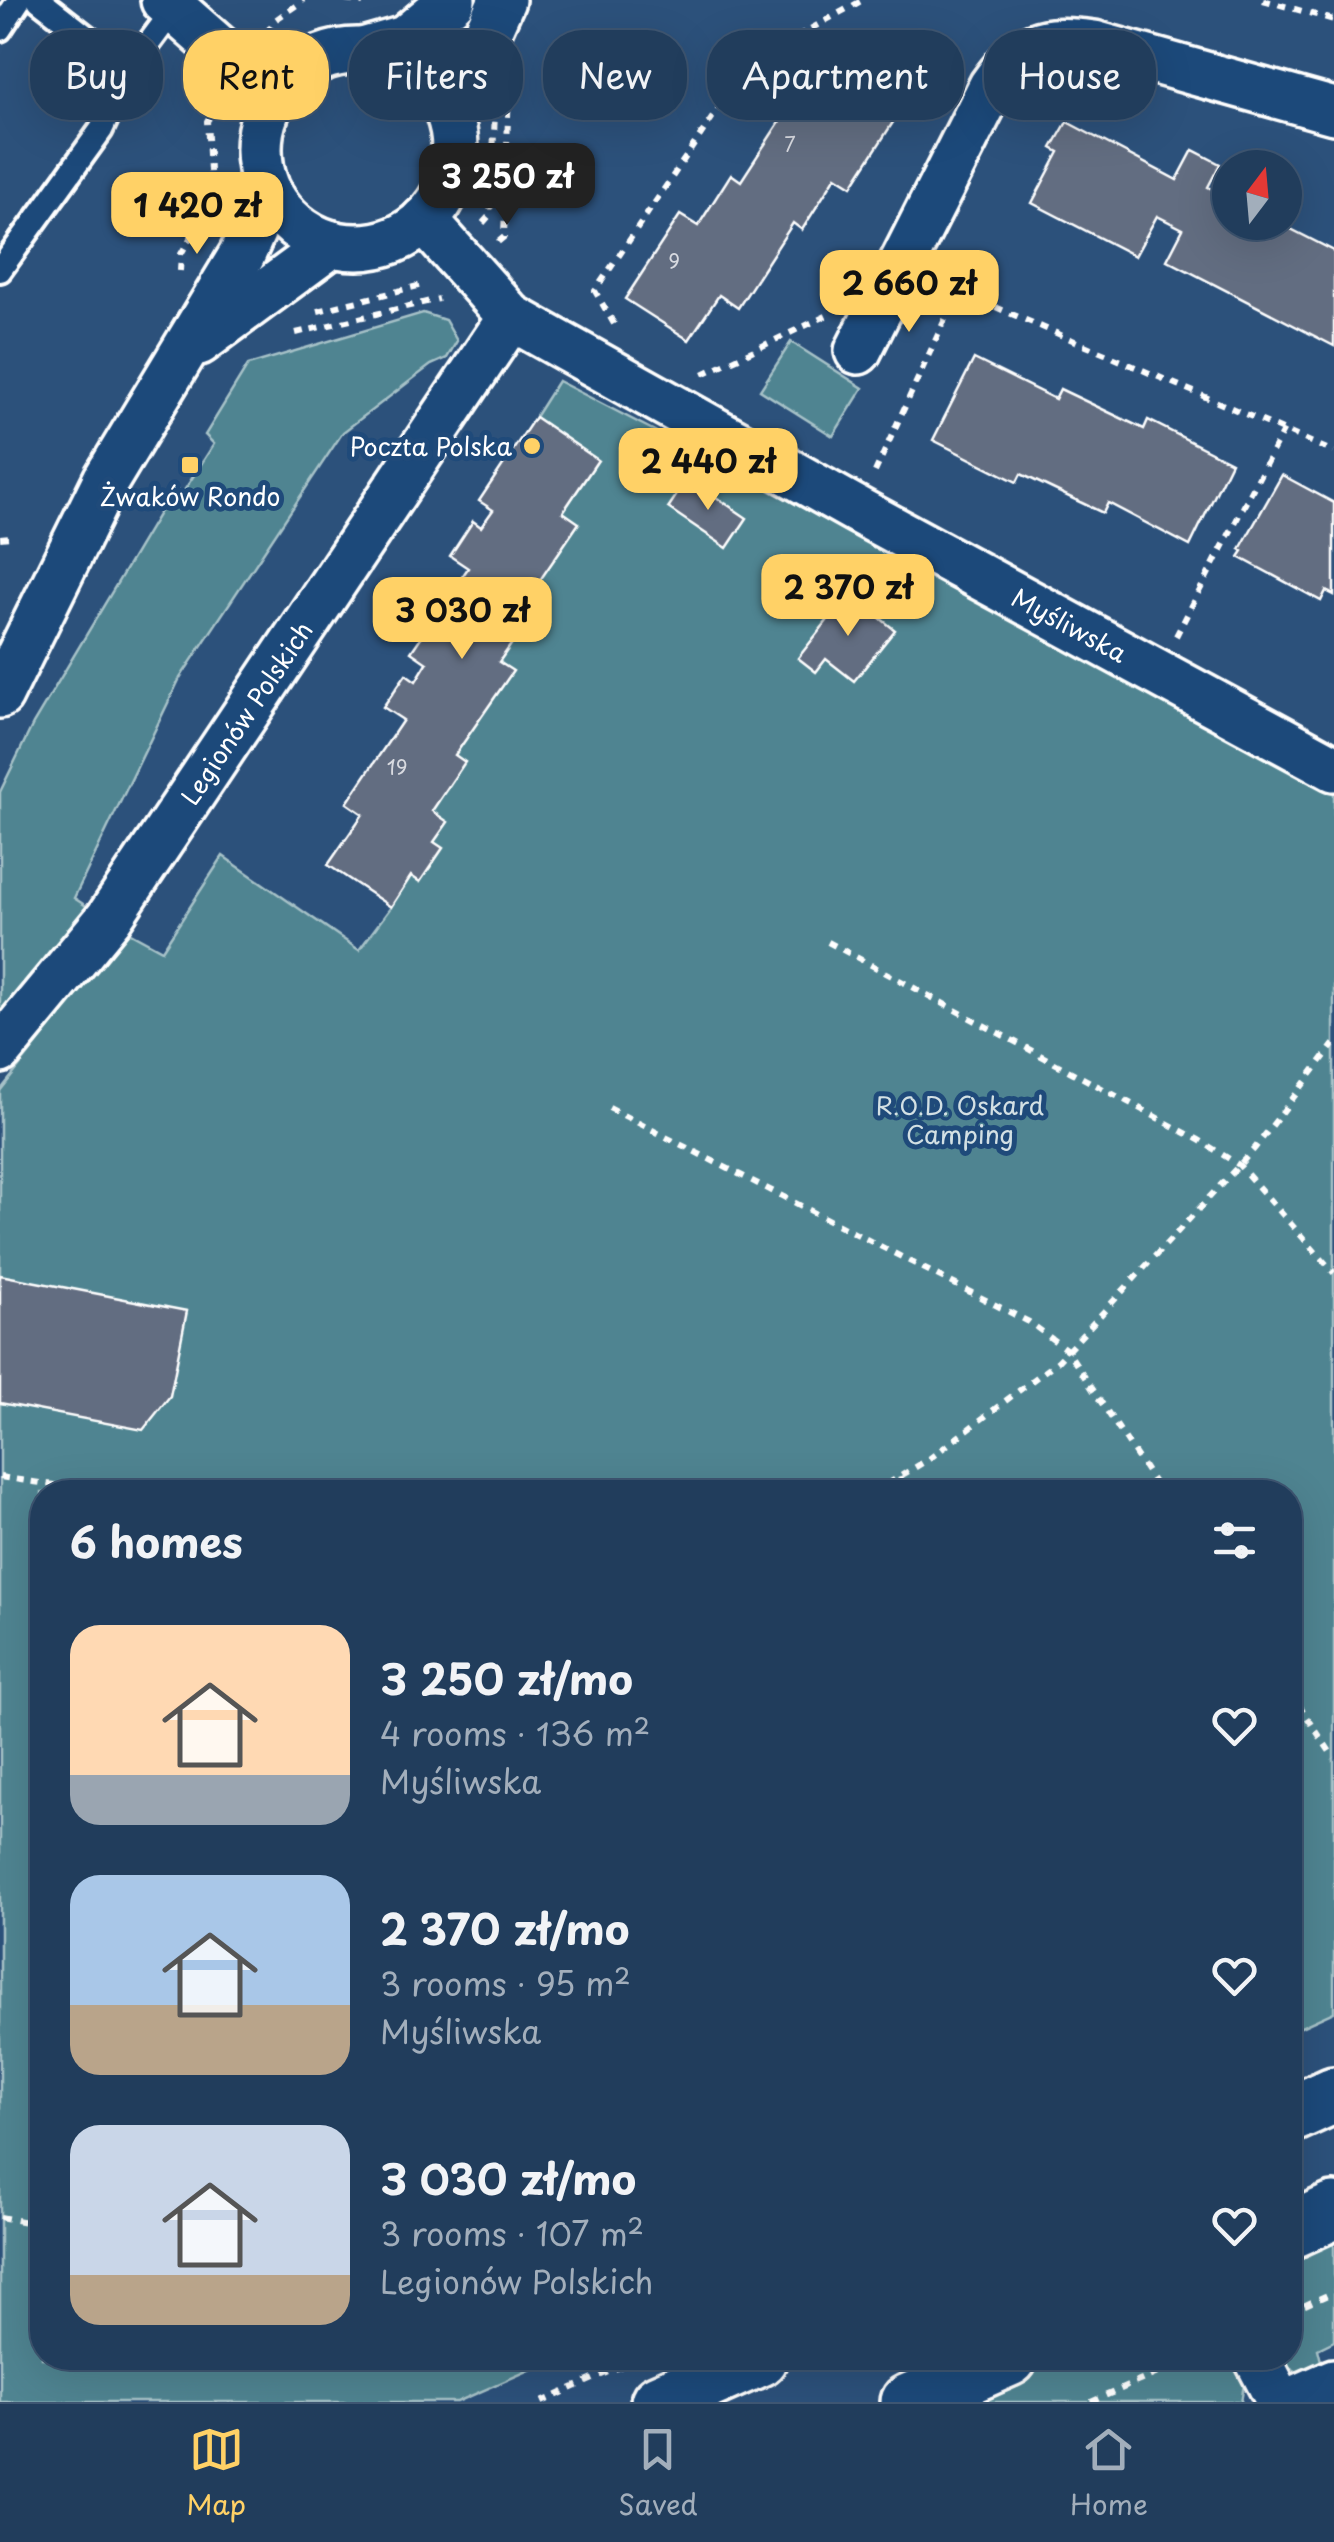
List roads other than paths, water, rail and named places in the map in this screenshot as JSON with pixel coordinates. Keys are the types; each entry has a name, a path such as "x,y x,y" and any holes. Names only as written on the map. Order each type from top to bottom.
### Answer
{"street":[{"path":"415,30 452,0"},
{"path":"489,30 502,0"},
{"path":"170,4 207,30"},
{"path":"858,351 992,86 1010,60 1034,46 1062,40 1139,55 1334,111"},
{"path":"264,120 260,127 259,161 268,193 288,219 309,235 332,244 365,246 396,238 434,206 454,164 450,120"},
{"path":"0,695 106,480 242,255 268,193"},
{"path":"434,206 504,308"},
{"path":"185,352 332,244"},
{"name":"Myśliwska","path":"504,308 857,510 1334,768"},
{"name":"Legionów Polskich","path":"0,1050 109,918 504,308"},
{"path":"1302,2110 1334,2095"},
{"path":"1302,2226 1334,2211"},
{"path":"659,2402 732,2370"},
{"path":"914,2383 963,2370"},
{"path":"1263,2370 1280,2402"},
{"path":"1289,2402 1334,2382"}],"lane":[{"path":"0,29 19,0"},
{"path":"38,0 77,30"},
{"path":"154,30 170,4"},
{"path":"0,270 105,120"}],"place":[{"name":"Poczta Polska","path":"532,446"},
{"name":"Żwaków Rondo","path":"190,465"}],"park label":[{"name":"R.O.D. Oskard Camping","path":"960,1120"}]}
